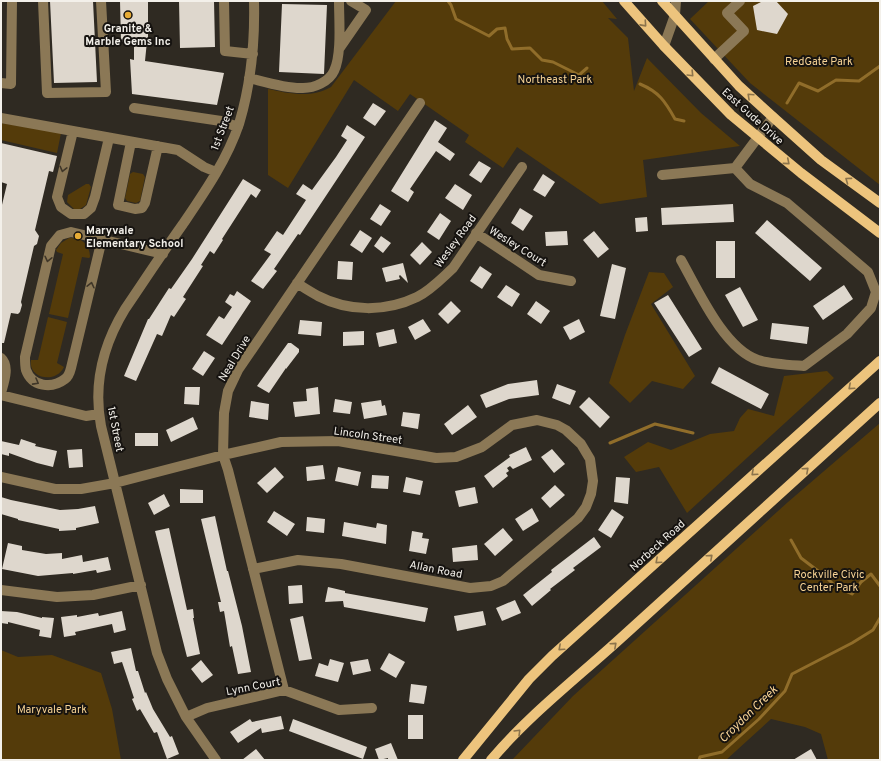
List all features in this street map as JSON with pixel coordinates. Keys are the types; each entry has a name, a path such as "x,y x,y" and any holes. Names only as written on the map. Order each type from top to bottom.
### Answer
{"main road":[{"name":"East Gude Drive","path":"624,1 664,46 732,115 801,173 880,233"},
{"name":"East Gude Drive","path":"662,1 739,86 821,160 880,203"},
{"name":"Norbeck Road","path":"463,760 525,683 552,656 880,361"},
{"path":"491,760 518,730 545,705 603,655 880,403"}],"street":[{"path":"1,83 11,84 12,1"},
{"path":"43,1 47,93 106,92 101,1"},
{"path":"224,1 226,51 253,54"},
{"name":"1st Street","path":"216,760 186,717 167,678 157,653 99,414 99,379 105,351 114,327 201,197 216,172 238,127 244,105 253,54 255,24 254,1"},
{"path":"249,78 296,88 313,87 327,80 334,72 338,59 339,1"},
{"path":"339,49 366,10 351,1"},
{"path":"664,46 675,15 676,1"},
{"path":"714,59 744,31 727,13 740,1"},
{"name":"Neal Drive","path":"284,690 223,455 224,413 228,391 238,370 420,103"},
{"path":"134,108 221,121 238,127"},
{"path":"662,175 735,168 773,117"},
{"path":"1,118 178,150 204,167 216,172"},
{"path":"72,131 57,196 61,208 71,214 84,214 91,208 109,138"},
{"path":"131,142 118,205 135,209 142,208 145,203 158,146"},
{"name":"Wesley Road","path":"297,283 319,297 343,306 368,309 393,305 418,297 453,268 522,167"},
{"path":"681,260 717,323 740,350 758,360 804,366 847,334 871,308 876,292 868,272 787,203 750,184 735,168"},
{"path":"102,239 71,368 66,378 53,386 41,385 31,380 26,369 25,357 51,246 60,235 70,232 102,239 162,254"},
{"name":"Wesley Court","path":"476,233 539,275 571,281"},
{"path":"1,358 4,360 6,372 1,394 86,416 99,414"},
{"name":"Lincoln Street","path":"1,477 55,489 81,489 281,442 338,441 436,458 456,458 482,446 512,425 537,420 557,425 566,430 581,444 590,459 593,481 591,494 586,507"},
{"name":"Allan Road","path":"253,569 298,560 340,564 470,588 490,586 503,580 578,518 586,507"},
{"path":"1,590 57,597 93,595 141,585"},
{"name":"Lynn Court","path":"186,717 207,708 284,690 339,710 372,708"}],"green space":[{"name":"Northeast Park","path":"396,1 602,1 617,19 608,18 628,38 634,91 647,58 701,113 740,146 643,160 647,197 600,204 517,147 503,168 465,142 469,135 410,94 398,111 354,80 288,188 268,175 268,89 307,94 323,91 331,87"},
{"name":"RedGate Park","path":"709,1 880,1 880,185 750,83 690,19"},
{"path":"1,123 61,133 57,153 1,140"},
{"path":"133,172 143,174 145,177 140,201 136,203 127,201 125,198 130,174"},
{"path":"86,184 89,184 91,187 86,205 80,209 74,209 67,202 68,195"},
{"path":"69,238 84,242 90,252 90,257 82,257 68,318 49,314 63,254 57,252 56,250 61,243"},
{"path":"649,272 664,273 673,287 651,304 695,376 683,389 652,381 630,403 609,383 625,335"},
{"path":"48,317 67,322 57,363 64,367 55,376 43,377 34,372 31,366 31,360 38,360"},
{"path":"827,371 834,378 687,513 659,467 636,472 624,457 648,442 671,450 710,434 734,431 740,418 748,409 774,416 784,376"},
{"name":"Rockville Civic Center Park","path":"880,423 880,760 828,760 821,734 805,727 771,719 726,760 512,760 573,696 788,502"},
{"name":"Maryvale Park","path":"1,650 18,657 52,655 101,673 112,709 121,760 1,760"}],"building":[{"path":"50,1 93,1 97,82 54,83"},
{"path":"120,1 148,1 148,41 145,61 224,73 217,105 132,94 130,59 134,60 134,41 121,42"},
{"path":"179,1 214,1 215,47 180,48"},
{"path":"763,1 776,1 788,14 777,34 757,30 753,6"},
{"path":"282,4 327,5 324,74 279,72"},
{"path":"373,103 386,111 375,126 363,118"},
{"path":"435,120 447,128 438,142 455,154 450,161 436,151 410,189 414,192 408,202 391,191"},
{"path":"347,125 365,137 300,235 298,234 274,269 277,271 263,289 251,281 271,254 264,250 277,231 283,235 306,200 296,194 303,184 312,190 336,157 347,140 341,136"},
{"path":"1,143 57,156 53,172 49,171 35,230 39,236 37,244 34,246 21,302 22,305 18,314 11,313 4,343 1,343 1,209 7,184 1,182"},
{"path":"479,161 491,168 481,183 469,175"},
{"path":"543,174 555,182 545,197 533,190"},
{"path":"243,179 261,190 256,198 251,194 214,254 210,251 201,265 203,266 183,297 186,299 174,317 171,315 162,336 157,334 136,381 124,376 148,319 169,288 171,289 192,259"},
{"path":"455,184 472,195 463,210 445,198"},
{"path":"380,204 391,211 381,226 370,219"},
{"path":"733,204 734,222 662,225 661,208"},
{"path":"520,208 533,216 523,231 511,223"},
{"path":"440,213 451,221 439,240 427,232"},
{"path":"647,217 648,231 636,232 635,218"},
{"path":"767,220 822,268 810,281 755,233"},
{"path":"360,230 372,238 362,253 350,245"},
{"path":"567,231 568,245 546,246 545,232"},
{"path":"594,231 609,249 598,258 583,240"},
{"path":"381,236 391,243 383,253 374,246"},
{"path":"716,241 735,241 735,278 716,278"},
{"path":"422,242 432,252 420,265 410,255"},
{"path":"338,261 353,262 352,280 337,279"},
{"path":"403,263 408,283 400,275 400,279 386,282 382,268"},
{"path":"612,264 626,268 615,319 600,316"},
{"path":"480,266 492,274 482,289 470,281"},
{"path":"506,285 520,294 512,307 497,297"},
{"path":"844,285 853,299 823,320 813,306"},
{"path":"740,287 758,320 743,327 725,295"},
{"path":"237,291 251,301 222,345 206,335 219,316 224,319 232,307 225,302 230,294 234,296"},
{"path":"668,295 702,349 689,357 654,303"},
{"path":"451,301 461,311 448,324 438,314"},
{"path":"536,301 550,311 541,324 527,314"},
{"path":"423,319 431,331 415,340 408,327"},
{"path":"579,319 585,332 570,340 563,327"},
{"path":"300,320 322,322 321,336 298,334"},
{"path":"772,323 809,327 807,344 770,339"},
{"path":"394,329 397,343 379,347 376,333"},
{"path":"364,331 364,345 343,346 343,332"},
{"path":"288,343 291,343 299,349 299,352 269,393 257,386"},
{"path":"204,351 215,358 203,376 192,369"},
{"path":"719,367 769,394 761,409 711,383"},
{"path":"537,380 539,395 509,399 486,408 480,395 508,384"},
{"path":"557,384 576,391 570,405 552,398"},
{"path":"185,387 200,387 199,405 184,404"},
{"path":"318,387 320,414 295,417 293,402 307,401 306,389"},
{"path":"589,397 610,417 600,428 579,407"},
{"path":"335,399 352,402 350,414 333,412"},
{"path":"381,400 382,406 385,405 387,415 364,419 361,403"},
{"path":"251,401 269,404 268,420 249,417"},
{"path":"468,405 477,417 452,435 444,424"},
{"path":"403,412 420,414 418,429 401,426"},
{"path":"193,417 198,429 171,442 166,430"},
{"path":"135,433 158,433 158,446 135,446"},
{"path":"21,439 36,444 35,446 57,451 53,467 9,453 9,456 1,454 1,441 19,445"},
{"path":"526,447 532,460 513,469 510,466 507,468 509,471 506,473 508,476 493,488 484,476 510,457 509,455"},
{"path":"82,449 83,467 69,468 67,450"},
{"path":"552,449 565,464 554,473 541,457"},
{"path":"323,465 325,479 307,481 306,467"},
{"path":"275,467 284,477 267,493 257,483"},
{"path":"338,467 361,472 358,486 335,481"},
{"path":"372,475 389,476 388,489 371,488"},
{"path":"406,477 423,481 420,495 403,492"},
{"path":"616,477 630,478 628,504 614,502"},
{"path":"555,485 565,495 550,508 541,498"},
{"path":"475,487 478,503 459,507 455,491"},
{"path":"180,489 203,490 203,503 180,503"},
{"path":"164,494 170,506 154,515 148,503"},
{"path":"1,497 60,510 95,506 99,523 76,528 76,530 59,531 59,529 18,520 1,514"},
{"path":"532,508 539,521 523,531 515,519"},
{"path":"612,509 624,517 611,538 598,530"},
{"path":"274,511 295,524 287,536 267,522"},
{"path":"215,516 227,571 242,626 251,672 238,674 232,646 230,647 224,611 220,612 218,602 221,602 201,519"},
{"path":"307,517 325,519 324,533 306,531"},
{"path":"344,522 376,528 377,523 387,525 386,544 342,536"},
{"path":"169,528 187,610 193,609 193,618 200,654 187,657 155,531"},
{"path":"503,528 513,540 495,556 484,544"},
{"path":"412,531 423,533 422,538 429,539 426,554 409,551"},
{"path":"594,537 601,547 573,568 575,570 550,589 551,590 532,606 523,595 552,572 551,570"},
{"path":"8,543 22,546 22,550 46,554 62,553 62,559 82,555 83,562 108,557 111,570 97,573 96,570 73,574 38,576 2,569"},
{"path":"477,545 478,560 453,562 452,548"},
{"path":"302,585 303,603 289,604 288,586"},
{"path":"328,587 345,591 345,593 428,608 425,622 344,607 343,601 325,602"},
{"path":"515,600 521,613 502,621 496,608"},
{"path":"1,611 17,612 42,618 54,618 51,638 39,636 40,630 8,622 8,624 1,623"},
{"path":"122,611 126,630 114,633 112,624 75,632 76,635 64,637 61,617 77,615 77,617 98,613 99,616"},
{"path":"483,611 486,625 457,631 454,616"},
{"path":"303,616 312,659 299,661 290,619"},
{"path":"131,648 136,671 138,671 145,693 146,692 153,709 170,737 172,736 179,754 167,759 157,732 154,733 140,709 137,711 132,699 134,698 122,662 114,664 111,652"},
{"path":"389,653 405,662 396,678 380,669"},
{"path":"330,659 344,663 338,682 315,676 319,663 328,666"},
{"path":"368,659 371,671 353,675 350,662"},
{"path":"201,660 213,675 202,683 191,669"},
{"path":"411,684 427,686 424,704 409,702"},
{"path":"408,715 423,715 423,739 408,739"},
{"path":"281,716 284,729 262,733 261,728 238,743 230,732 250,719 252,722"},
{"path":"293,719 367,747 363,759 289,731"},
{"path":"391,743 398,760 388,760 388,758 379,760 375,749"},
{"path":"256,749 265,760 242,760"},
{"path":"811,749 817,760 793,760"}],"waterway":[{"path":"448,1 456,19 489,36 497,29 505,28 507,39 512,49 530,48 542,60 553,62 579,75 587,68"},
{"path":"787,103 799,83 818,91 836,80 859,81 880,66"},
{"path":"640,84 657,94 668,107 675,119 684,121"},
{"path":"610,443 655,424 693,433"},
{"path":"791,540 801,558 826,577 836,587 852,594 861,582 871,574 880,586"},
{"name":"Croydon Creek","path":"699,760 700,757 722,752 759,719 785,691 792,674 852,643 873,630 880,618"}],"place":[{"name":"Granite & Marble Gems Inc","path":"128,15"},
{"name":"Maryvale Elementary School","path":"78,236"}]}
